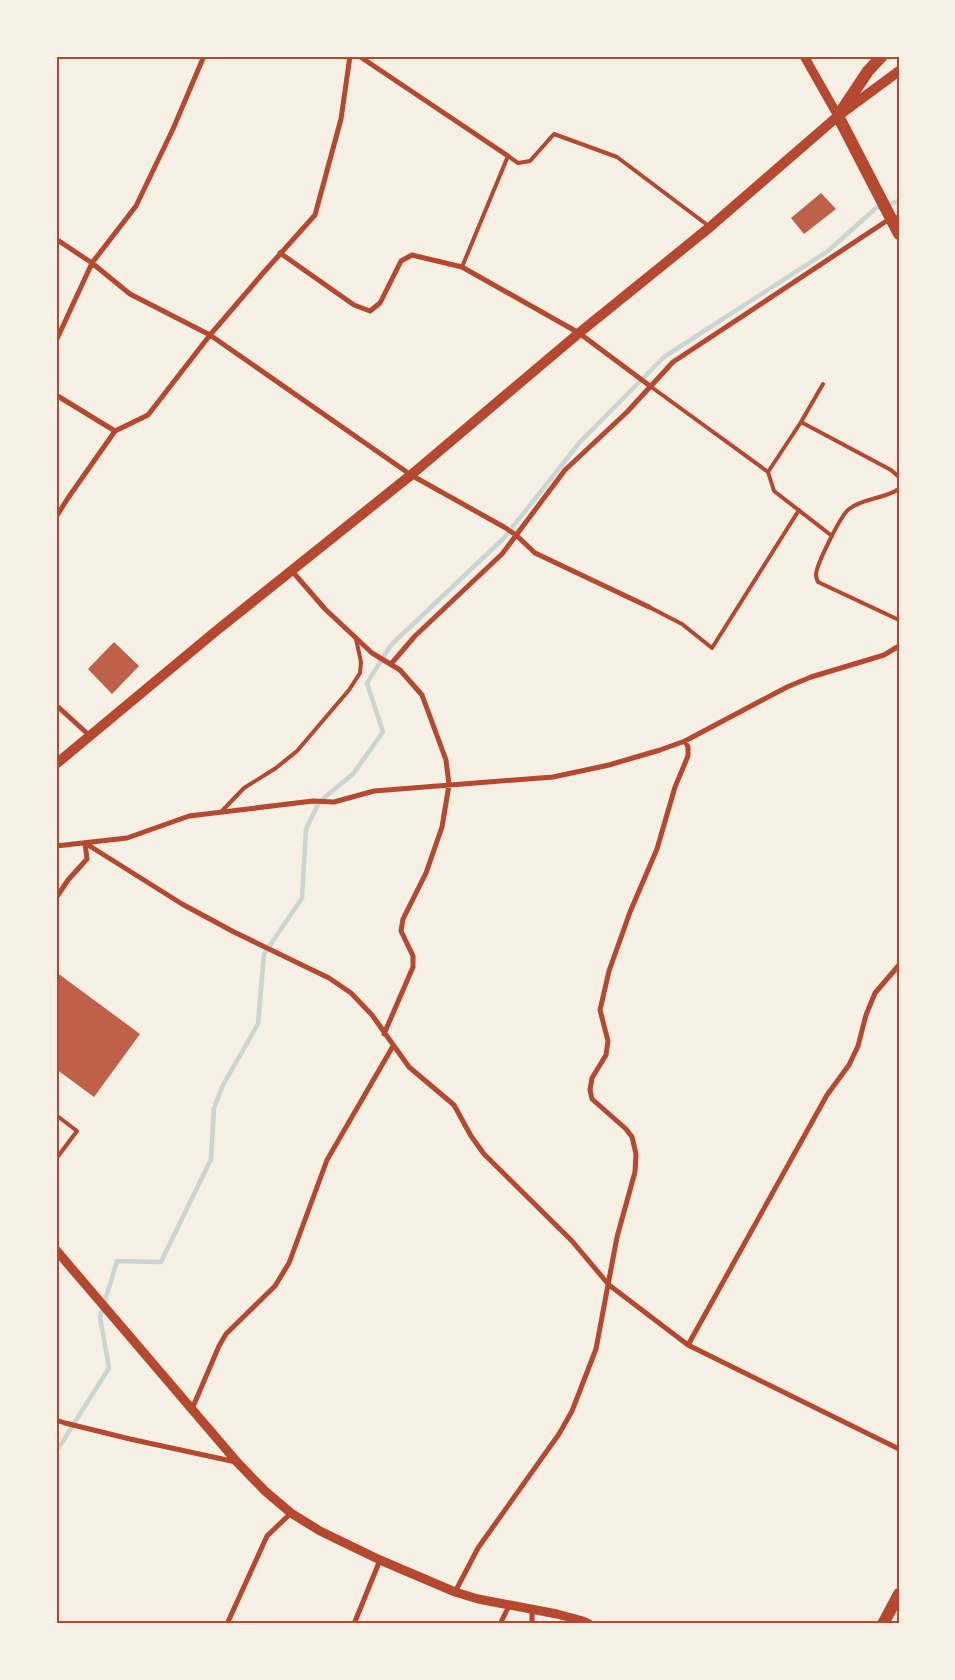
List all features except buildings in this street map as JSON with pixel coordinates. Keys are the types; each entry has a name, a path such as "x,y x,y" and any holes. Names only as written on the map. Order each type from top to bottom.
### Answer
{"main road":[{"path":"838,116 868,71 882,56"},
{"path":"56,764 411,475 579,333 710,226 838,116 899,71"},
{"path":"838,116 879,196 893,216 899,234"},
{"path":"883,1624 899,1594"}],"street":[{"path":"56,341 92,263 136,206 173,129 204,56"},
{"path":"56,517 115,431 148,416 210,335 315,215 341,118 350,56"},
{"path":"359,56 508,156"},
{"path":"804,56 838,116"},
{"path":"391,664 414,636 502,554 565,470 627,412 673,362 893,216"},
{"path":"56,239 92,263 130,294 210,335 411,475 516,535 535,553 649,607"},
{"path":"280,253 354,305 370,311 380,303 401,261 412,255 462,267 579,333 650,386"},
{"path":"56,395 115,431"},
{"path":"292,571 325,609 374,654 400,670 422,695 446,760 449,785 442,827 426,873 403,919 401,931 413,956 413,967 384,1034"},
{"path":"56,846 127,838 189,816 313,801 332,802 374,791 553,777 609,764 685,741 811,676 884,655 899,646"},
{"path":"56,705 90,736"},
{"path":"455,1592 478,1548 559,1434 572,1411 596,1349 617,1238 635,1172 636,1154 632,1137 626,1129 592,1099 590,1090 592,1078 606,1055 608,1042 600,1010 612,963 630,912 657,849 675,787 688,756 688,748 685,741"},
{"path":"85,843 182,904 329,978 351,993 372,1015 409,1067 454,1105 471,1136 484,1154 572,1241 608,1285 688,1345 899,1449"},
{"path":"56,898 68,880 87,858 85,843"},
{"path":"688,1345 741,1253 776,1184 827,1095 849,1066 858,1046 866,1015 875,993 899,965"},
{"path":"192,1409 226,1334 275,1286 289,1264 327,1160 393,1046"},
{"path":"56,1250 237,1462 265,1491 291,1513 320,1531 380,1560 455,1592 589,1624"},
{"path":"56,1420 130,1439 237,1462"},
{"path":"227,1624 267,1536 291,1513"},
{"path":"354,1624 380,1560"},
{"path":"500,1624 509,1606"},
{"path":"532,1610 532,1624"}],"lane":[{"path":"462,267 508,156 518,163 530,161 554,134 617,157 710,226"},
{"path":"768,472 802,422 823,384"},
{"path":"650,386 768,472 774,491 832,536"},
{"path":"802,422 899,476"},
{"path":"899,489 892,494 848,509 840,520 816,572 818,582 899,620"},
{"path":"649,607 682,624 712,648 799,510"},
{"path":"222,812 244,788 276,768 297,751 349,690 360,673 361,662 356,638"},
{"path":"56,1116 78,1131 56,1159"}],"waterway":[{"path":"56,1452 109,1368 100,1317 117,1261 161,1262 211,1159 214,1108 223,1085 258,1024 264,954 302,898 306,829 319,802 353,774 383,732 367,683 391,645 504,538 580,442 664,357 828,251 876,208 899,201"}]}
